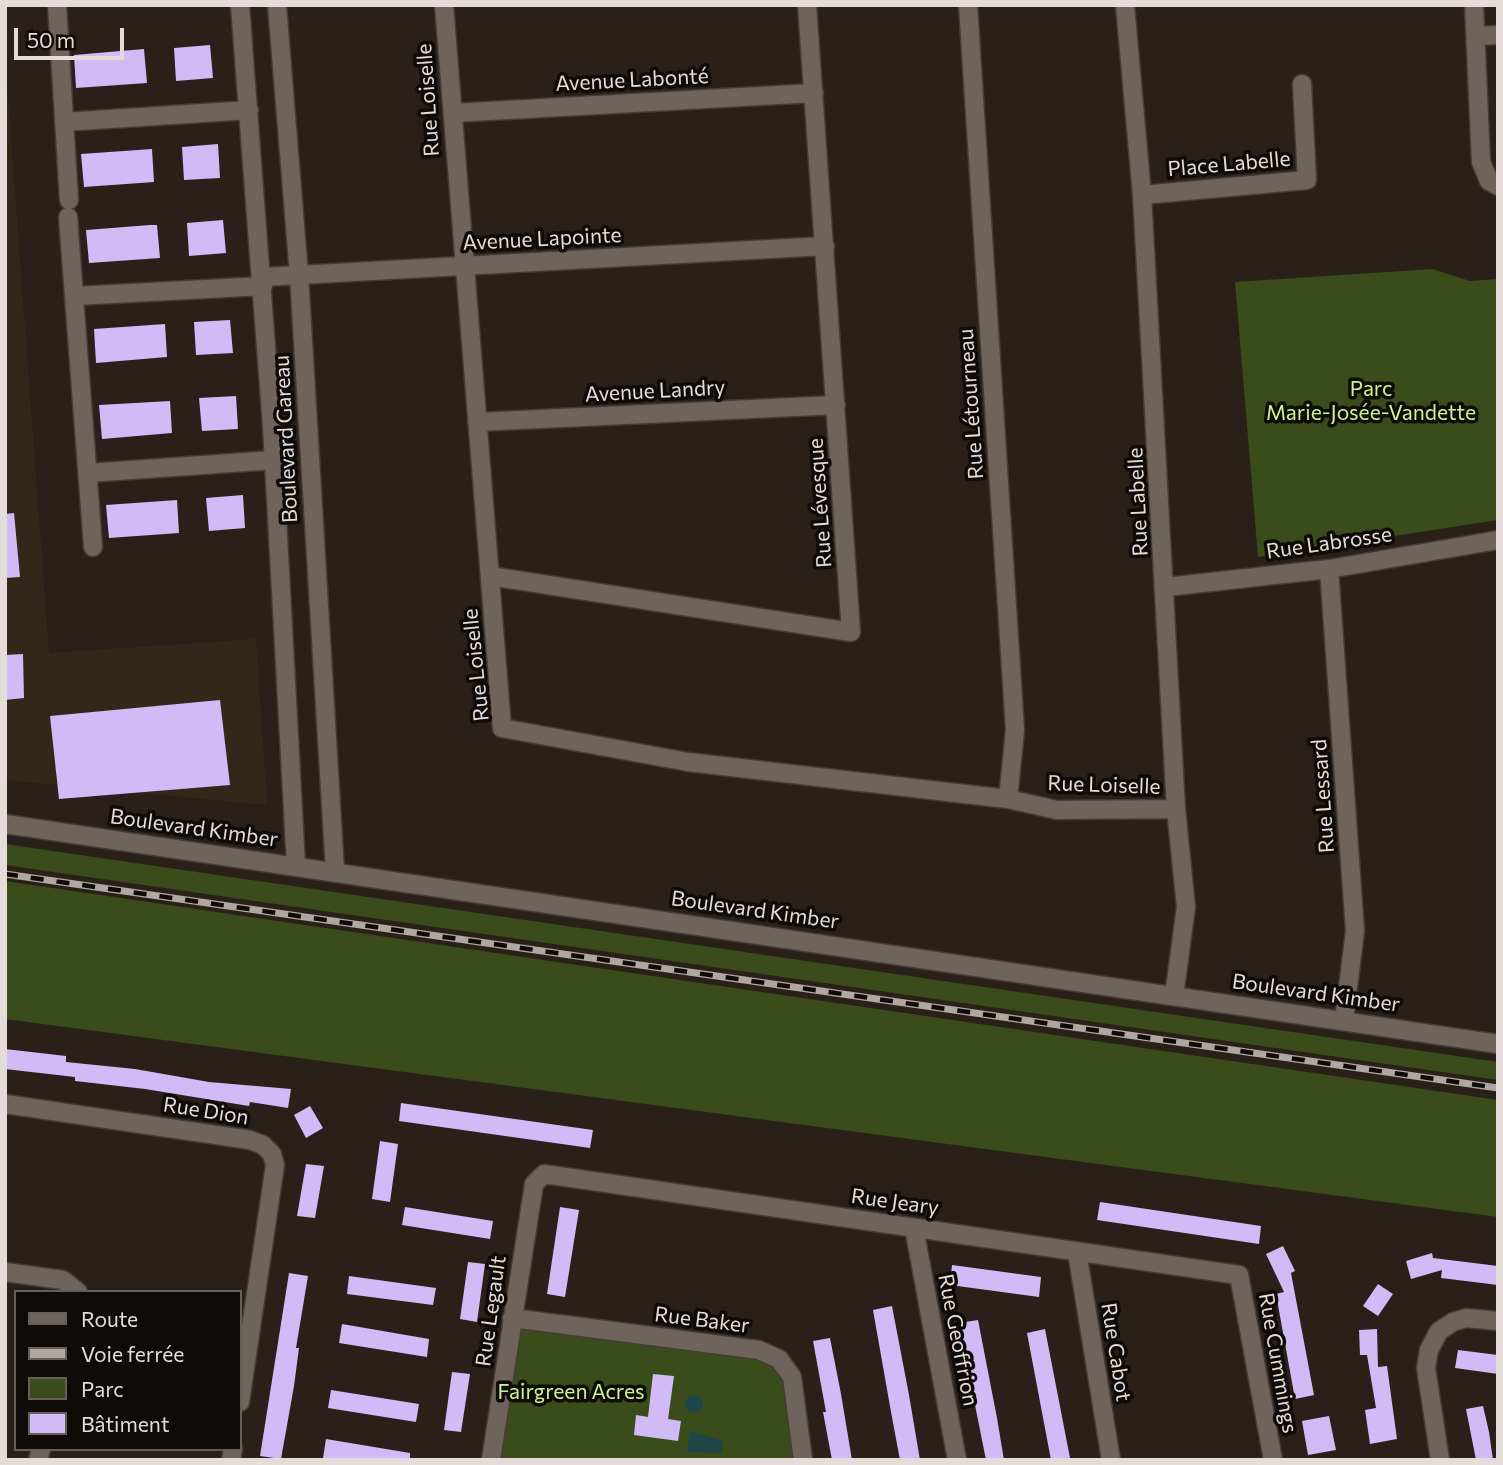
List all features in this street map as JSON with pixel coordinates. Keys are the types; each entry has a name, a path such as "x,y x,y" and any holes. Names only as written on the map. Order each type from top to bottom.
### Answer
{"street":[{"path":"57,5 68,209 93,547"},
{"name":"Boulevard Gareau","path":"240,5 274,460 296,865"},
{"name":"Boulevard Gareau","path":"277,5 299,275 335,871"},
{"name":"Rue Loiselle","path":"444,5 502,727 688,762 1008,799 1057,810 1176,809"},
{"name":"Rue Lévesque","path":"490,576 851,632 807,5"},
{"name":"Rue Létourneau","path":"968,5 1015,730 1008,799"},
{"name":"Rue Labelle","path":"1125,5 1142,195 1166,587 1176,809 1186,907 1174,996"},
{"path":"1474,5 1481,162 1489,181 1498,186"},
{"path":"1476,36 1498,35"},
{"name":"Place Labelle","path":"1142,195 1307,180 1302,83"},
{"name":"Avenue Labonté","path":"453,113 814,93"},
{"path":"64,122 249,110"},
{"name":"Avenue Lapointe","path":"75,296 262,282 299,275 825,246"},
{"name":"Avenue Landry","path":"477,422 836,405"},
{"path":"88,473 274,460"},
{"name":"Rue Labrosse","path":"1166,587 1329,569 1498,540"},
{"name":"Rue Lessard","path":"1329,569 1355,931 1344,1020"},
{"name":"Boulevard Kimber","path":"5,824 1498,1044"},
{"name":"Rue Dion","path":"5,1104 250,1139 263,1145 272,1154 275,1165 242,1388"},
{"name":"Rue Jeary","path":"544,1174 1239,1275"},
{"name":"Rue Legault","path":"491,1460 534,1184 544,1174"},
{"name":"Rue Geoffrion","path":"914,1228 957,1460"},
{"name":"Rue Cabot","path":"1077,1252 1111,1460"},
{"path":"5,1272 63,1280 76,1290"},
{"name":"Rue Cummings","path":"1239,1275 1273,1460"},
{"name":"Rue Baker","path":"512,1318 759,1350 779,1359 792,1377 803,1460"},
{"path":"1440,1460 1426,1368 1429,1349 1439,1331 1466,1318 1498,1321"}],"shaded area":[{"path":"5,57 49,653 256,639 267,805 5,780"}],"green space":[{"name":"Parc Marie-Josée-Vandette","path":"1432,269 1470,281 1498,279 1498,520 1258,557 1235,282"},
{"path":"5,844 1498,1062 1498,1080 5,865"},
{"path":"5,881 1498,1100 1498,1217 5,1019"},
{"name":"Fairgreen Acres","path":"512,1318 779,1359 803,1460 491,1460"}],"water":[{"path":"694,1395 700,1398 703,1404 700,1410 694,1413 688,1410 685,1404 688,1398"},
{"path":"690,1431 723,1441 722,1453 687,1452"}],"building":[{"path":"210,45 213,78 176,81 174,48"},
{"path":"144,49 147,83 76,88 74,55"},
{"path":"218,144 220,178 184,180 182,147"},
{"path":"152,149 154,182 84,187 81,154"},
{"path":"223,220 226,253 189,256 187,223"},
{"path":"157,225 160,258 89,263 86,230"},
{"path":"230,320 233,353 196,355 194,322"},
{"path":"165,324 167,357 96,363 94,329"},
{"path":"236,396 238,429 202,431 199,398"},
{"path":"170,401 172,433 102,439 99,405"},
{"path":"243,495 245,528 209,531 206,498"},
{"path":"177,500 179,533 109,538 106,505"},
{"path":"14,513 20,577 5,578 5,514"},
{"path":"23,654 24,698 5,700 5,655"},
{"path":"220,700 230,785 59,799 50,716"},
{"path":"5,1049 66,1056 66,1062 135,1069 209,1082 291,1089 288,1108 250,1102 249,1106 75,1081 75,1077 5,1069"},
{"path":"401,1103 593,1130 590,1148 399,1121"},
{"path":"310,1106 323,1128 306,1138 294,1115"},
{"path":"380,1141 398,1144 390,1202 372,1199"},
{"path":"306,1164 324,1166 315,1218 297,1216"},
{"path":"1100,1202 1261,1226 1259,1244 1097,1220"},
{"path":"405,1207 493,1221 490,1239 402,1225"},
{"path":"560,1207 579,1210 565,1297 547,1294"},
{"path":"1283,1246 1295,1271 1291,1273 1314,1395 1295,1399 1276,1294 1284,1292 1266,1254"},
{"path":"1432,1253 1433,1258 1498,1266 1498,1285 1441,1278 1442,1270 1411,1279 1406,1261"},
{"path":"468,1262 485,1264 477,1322 460,1319"},
{"path":"952,1265 1041,1277 1039,1297 950,1285"},
{"path":"289,1273 308,1276 296,1348 299,1348 294,1386 281,1459 260,1456"},
{"path":"349,1276 436,1288 433,1305 347,1294"},
{"path":"1378,1284 1393,1294 1378,1316 1363,1306"},
{"path":"892,1306 920,1460 900,1460 891,1412 873,1310"},
{"path":"978,1320 1004,1460 986,1460 961,1335 959,1323"},
{"path":"342,1324 429,1339 427,1357 339,1343"},
{"path":"1045,1329 1070,1458 1062,1460 1051,1460 1027,1333"},
{"path":"1377,1329 1378,1367 1387,1366 1397,1439 1370,1444 1365,1410 1376,1408 1367,1355 1360,1355 1359,1330"},
{"path":"830,1338 852,1460 832,1460 823,1412 826,1412 813,1341"},
{"path":"1458,1350 1498,1355 1498,1374 1455,1368"},
{"path":"452,1372 470,1374 461,1432 444,1430"},
{"path":"653,1374 674,1376 668,1419 681,1421 678,1441 634,1435 636,1415 648,1417"},
{"path":"331,1390 419,1404 416,1422 328,1408"},
{"path":"1483,1406 1493,1460 1476,1460 1466,1409"},
{"path":"1329,1416 1336,1450 1308,1455 1302,1421"},
{"path":"326,1439 410,1453 410,1460 323,1458"}],"railway":[{"path":"5,874 1498,1088"}]}
